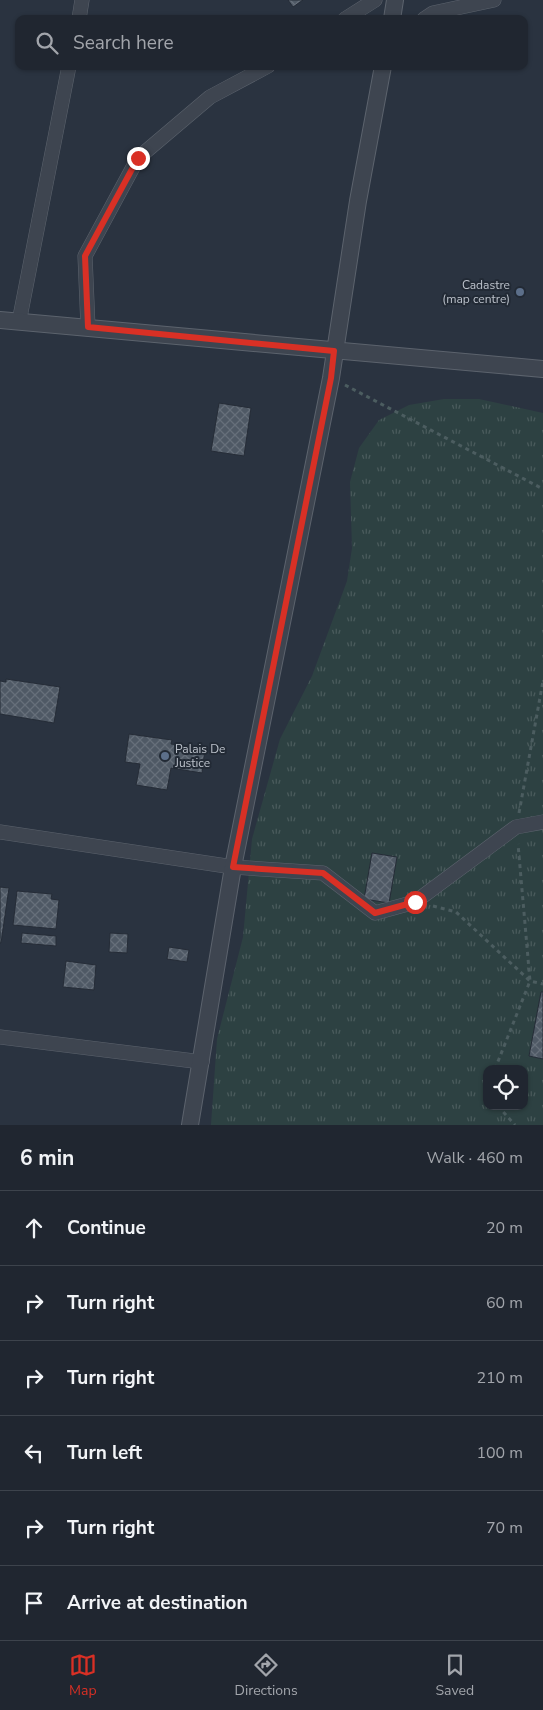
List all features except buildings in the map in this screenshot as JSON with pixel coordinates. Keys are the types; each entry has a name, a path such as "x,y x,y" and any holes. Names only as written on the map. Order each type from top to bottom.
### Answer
{"street":[{"path":"79,15 82,0"},
{"path":"351,15 375,0"},
{"path":"393,15 396,0"},
{"path":"430,15 494,0"},
{"path":"19,322 68,70"},
{"path":"88,327 85,256 138,158 210,96 260,70"},
{"path":"190,1125 233,867 331,378 358,201 382,70"},
{"path":"0,320 543,369"},
{"path":"0,832 233,867 323,873 375,913 415,902 516,827 543,822"},
{"path":"0,1037 202,1062"}],"path":[{"path":"331,378 543,489"},
{"path":"497,1065 530,981 516,827 543,681"},
{"path":"415,902 456,912 530,981 543,984"},
{"path":"502,1110 515,1125"}],"green space":[{"path":"444,399 479,399 543,413 543,1125 211,1125 217,1039 243,937 252,839 280,739 312,676 347,581 352,548 350,482 359,448 379,420 409,405"}],"place":[{"name":"Cadastre (map centre)","path":"520,292"},
{"name":"Palais De Justice","path":"165,756"}],"route":[{"path":"138,158 85,256 88,327 334,351 331,378 233,867 323,873 375,913 415,902"}]}
